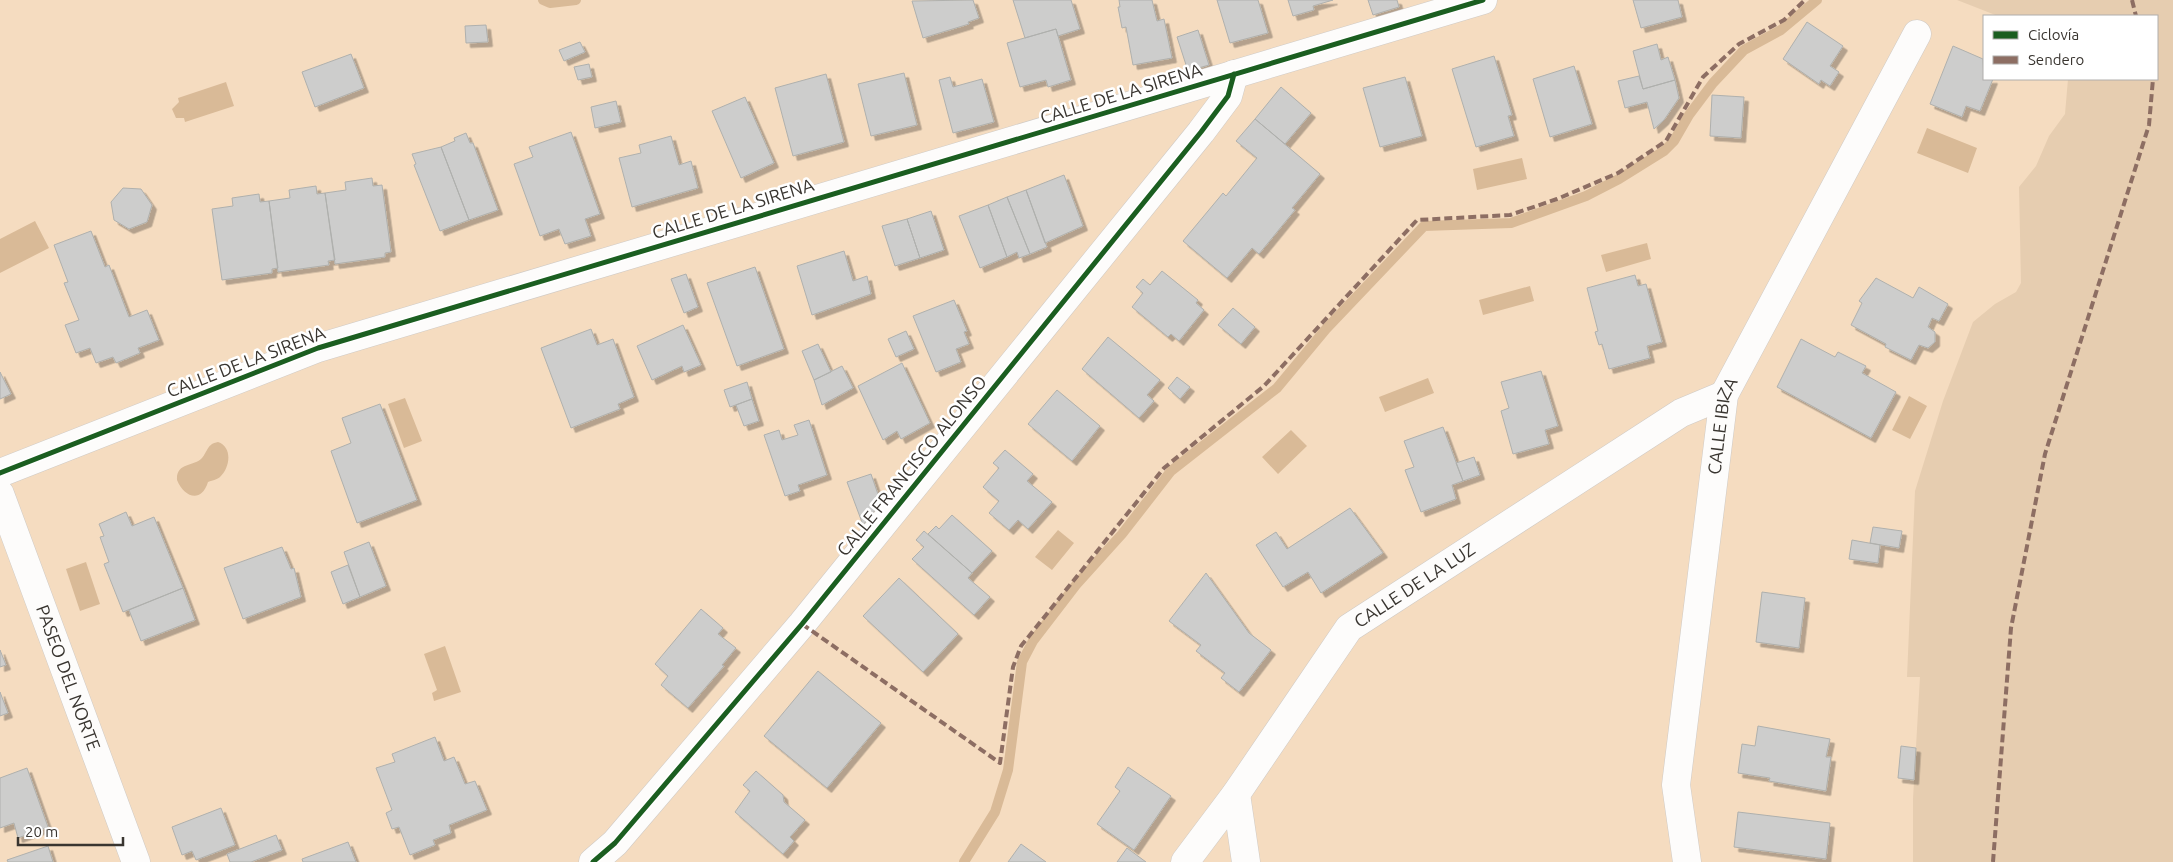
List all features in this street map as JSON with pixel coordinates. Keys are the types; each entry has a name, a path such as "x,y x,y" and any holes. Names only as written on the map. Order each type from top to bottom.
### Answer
{"street":[{"name":"CALLE DE LA SIRENA","path":"0,473 318,348 1483,0"},
{"name":"CALLE IBIZA","path":"1688,862 1676,785 1724,395 1917,34"},
{"name":"CALLE FRANCISCO ALONSO","path":"593,862 616,843 808,616 1201,132 1228,96 1234,74"},
{"name":"CALLE DE LA LUZ","path":"1185,862 1236,794 1349,628 1681,413 1724,395"},
{"name":"PASEO DEL NORTE","path":"0,494 136,862"},
{"path":"1236,794 1246,862"}],"shaded area":[{"path":"0,0 2173,0 2173,862 0,862"},
{"path":"1957,0 2173,0 2173,862 1913,862 1913,799 1920,677 1907,677 1915,491 1943,401 1973,322 1995,304 2016,292 2021,283 2019,187 2036,166 2049,136 2065,114 2068,80 2158,80 2158,15 1995,15"},
{"path":"226,82 234,106 185,122 184,118 176,118 172,109 179,102 178,98"},
{"path":"1927,128 1977,148 1968,173 1917,153"},
{"path":"1522,158 1527,179 1477,190 1473,169"},
{"path":"35,221 49,248 0,273 0,239"},
{"path":"1647,243 1651,259 1606,272 1601,255"},
{"path":"1530,286 1534,301 1483,315 1479,300"},
{"path":"1428,378 1434,393 1385,412 1379,397"},
{"path":"1909,396 1927,406 1910,439 1892,430"},
{"path":"405,398 422,441 404,448 388,404"},
{"path":"1291,430 1307,446 1278,474 1262,457"},
{"path":"218,442 226,448 228,453 226,468 219,478 208,482 205,489 197,496 188,494 177,480 179,470 199,461 210,446"},
{"path":"1058,530 1074,543 1052,570 1035,557"},
{"path":"86,562 100,604 80,611 66,569"},
{"path":"445,646 461,692 434,701 432,693 437,690 424,654"}],"building":[{"path":"973,0 979,18 968,22 969,24 923,38 912,1"},
{"path":"1013,0 1071,0 1080,29 1058,36 1056,29 1025,38"},
{"path":"1119,0 1152,0 1157,21 1164,19 1172,58 1133,65 1126,27 1122,28 1118,7 1120,7"},
{"path":"1217,0 1258,0 1268,33 1230,43"},
{"path":"1288,0 1333,0 1313,6 1314,10 1293,16"},
{"path":"1368,0 1397,0 1399,7 1373,15"},
{"path":"1633,0 1678,0 1682,17 1641,28"},
{"path":"1807,22 1843,46 1830,66 1839,72 1830,86 1821,80 1819,84 1783,59"},
{"path":"486,25 488,42 466,43 465,26"},
{"path":"1056,29 1071,80 1048,87 1046,80 1020,87 1007,43"},
{"path":"1198,30 1209,65 1188,71 1177,37"},
{"path":"580,42 585,52 564,61 559,50"},
{"path":"1657,44 1661,60 1668,57 1675,80 1643,89 1633,51"},
{"path":"1953,46 1983,59 1983,80 1993,80 1980,111 1966,106 1962,117 1930,104"},
{"path":"351,54 364,88 315,107 302,72"},
{"path":"1494,56 1512,115 1508,116 1514,136 1476,147 1452,69"},
{"path":"589,64 592,77 578,80 574,67"},
{"path":"1574,66 1592,124 1550,137 1533,79"},
{"path":"904,73 917,125 871,136 858,84"},
{"path":"826,74 844,142 793,156 775,88"},
{"path":"1639,76 1643,89 1675,80 1679,98 1664,120 1654,129 1647,102 1625,108 1618,81"},
{"path":"950,77 953,87 982,79 994,122 953,133 939,80"},
{"path":"1405,77 1422,136 1380,147 1363,88"},
{"path":"1281,87 1311,113 1285,144 1255,119"},
{"path":"1712,95 1744,97 1741,138 1710,136"},
{"path":"745,97 774,163 741,178 712,111"},
{"path":"616,101 621,122 595,128 591,107"},
{"path":"1255,119 1320,174 1292,208 1295,210 1259,254 1252,248 1227,278 1183,241 1223,193 1226,196 1257,158 1236,141"},
{"path":"571,132 600,214 585,219 591,236 565,244 559,229 540,236 514,164 533,157 529,147"},
{"path":"466,133 470,143 473,143 498,210 469,220 441,147 455,141 454,138"},
{"path":"671,136 679,165 691,161 698,188 632,207 619,158 641,153 639,145"},
{"path":"441,147 469,220 440,231 414,165 416,164 412,154"},
{"path":"1064,175 1083,226 1045,243 1026,190"},
{"path":"372,178 373,186 382,185 391,252 385,253 385,257 335,264 325,193 346,190 345,182"},
{"path":"316,186 317,194 325,193 335,260 328,261 329,265 278,272 269,201 290,198 289,190"},
{"path":"123,188 141,189 152,205 147,222 129,229 114,220 111,202"},
{"path":"1026,190 1047,247 1030,254 1007,197"},
{"path":"259,194 260,202 269,201 278,268 272,269 272,273 222,280 212,209 233,206 232,198"},
{"path":"1007,197 1030,254 1019,258 1017,252 1007,257 988,205"},
{"path":"988,205 1007,257 980,268 959,216"},
{"path":"931,211 944,250 920,258 907,219"},
{"path":"907,219 920,258 895,266 882,226"},
{"path":"91,231 105,267 109,265 129,317 147,310 159,340 138,348 140,353 116,363 113,357 96,363 90,348 76,353 65,325 79,320 64,283 68,282 54,245"},
{"path":"844,251 853,281 867,276 871,294 812,315 797,266"},
{"path":"755,267 784,349 737,366 707,283"},
{"path":"1162,271 1198,300 1196,303 1204,310 1179,341 1171,334 1168,337 1132,307 1143,293 1136,287 1143,279 1150,285"},
{"path":"686,274 698,307 684,313 671,279"},
{"path":"1635,275 1638,286 1646,284 1662,342 1647,346 1650,358 1609,369 1602,344 1599,345 1595,332 1598,331 1587,288"},
{"path":"1876,278 1913,298 1919,287 1948,304 1939,321 1932,318 1928,327 1935,332 1935,342 1928,348 1919,345 1911,360 1885,347 1886,344 1851,325 1862,303 1859,301"},
{"path":"954,300 967,331 964,332 969,344 956,349 961,362 936,372 913,316"},
{"path":"1233,308 1255,327 1241,344 1218,325"},
{"path":"683,325 701,365 684,372 682,366 652,380 637,346"},
{"path":"591,329 597,345 613,339 634,397 618,404 620,409 571,428 541,348"},
{"path":"906,331 914,349 896,357 888,339"},
{"path":"1108,337 1160,380 1147,395 1154,401 1139,418 1082,369"},
{"path":"1801,339 1835,357 1838,352 1866,366 1862,373 1896,392 1871,438 1777,387"},
{"path":"818,344 831,372 814,380 802,351"},
{"path":"902,363 930,423 901,439 897,431 883,440 858,386"},
{"path":"842,366 853,388 822,405 814,380"},
{"path":"1541,371 1558,426 1545,430 1549,444 1513,454 1501,411 1509,408 1501,382"},
{"path":"0,372 11,394 0,399"},
{"path":"1177,377 1190,387 1180,399 1168,388"},
{"path":"747,382 752,399 730,407 724,390"},
{"path":"1057,390 1100,426 1072,461 1028,424"},
{"path":"752,399 759,421 744,426 736,405"},
{"path":"380,404 417,500 357,523 331,451 351,443 342,418"},
{"path":"809,420 827,475 798,485 800,491 785,496 764,435 779,430 782,440 798,435 794,425"},
{"path":"1443,427 1463,481 1452,485 1456,499 1421,512 1405,470 1414,467 1404,441"},
{"path":"1005,450 1033,474 1027,481 1052,502 1028,529 1018,520 1009,530 989,513 999,501 983,487 999,468 993,463"},
{"path":"1474,457 1480,475 1463,481 1456,463"},
{"path":"871,474 881,503 863,525 847,482"},
{"path":"1350,508 1383,553 1321,593 1308,572 1283,587 1256,545 1276,532 1287,549"},
{"path":"126,512 132,526 154,517 183,588 123,612 104,564 109,562 100,537 104,536 99,524"},
{"path":"952,515 992,551 972,573 928,534 936,526 939,529"},
{"path":"1873,527 1902,531 1899,548 1870,543"},
{"path":"924,531 972,573 968,578 990,597 974,615 912,559 924,547 916,540"},
{"path":"1852,540 1880,545 1878,563 1849,559"},
{"path":"369,542 386,586 360,597 344,552"},
{"path":"282,547 291,569 294,568 301,597 243,619 224,568"},
{"path":"348,565 360,597 343,604 331,572"},
{"path":"1206,573 1249,633 1271,650 1239,692 1221,678 1225,673 1196,651 1201,645 1169,621"},
{"path":"899,578 958,634 923,672 863,616"},
{"path":"183,588 195,620 141,641 129,610"},
{"path":"1762,592 1805,598 1799,648 1756,642"},
{"path":"701,609 723,628 718,634 736,648 722,665 724,666 688,708 661,685 668,676 655,664"},
{"path":"0,650 6,665 0,667"},
{"path":"818,671 881,723 827,788 764,736"},
{"path":"0,692 8,713 0,716"},
{"path":"1758,726 1830,739 1826,757 1831,757 1826,791 1769,781 1770,778 1738,773 1742,744 1755,746"},
{"path":"435,737 444,761 454,757 465,784 475,781 487,810 449,825 451,833 433,840 435,845 410,855 399,827 392,829 386,813 392,810 376,768 395,762 392,754"},
{"path":"1901,746 1916,748 1914,780 1898,778"},
{"path":"1128,767 1171,796 1134,850 1097,824 1120,791 1115,787"},
{"path":"27,768 48,827 18,838 14,823 0,828 0,778"},
{"path":"756,771 783,795 784,802 805,820 790,837 794,841 783,854 735,812 750,791 743,785"},
{"path":"221,808 235,845 196,860 192,851 182,855 172,827"},
{"path":"1738,812 1830,823 1826,859 1734,847"},
{"path":"276,835 282,850 251,862 230,862 227,854"},
{"path":"348,842 356,862 303,862 302,859"},
{"path":"1021,844 1046,862 1008,862"},
{"path":"48,846 53,862 8,862 7,860"},
{"path":"1127,848 1146,862 1117,862"}],"waterway":[{"path":"543,0 550,3 576,0"},
{"path":"964,862 995,812 1008,770 1022,662 1033,641 1076,585 1122,534 1171,471 1277,388 1326,329 1424,226 1511,223 1586,196 1619,179 1664,151 1674,141 1689,115 1713,83 1744,50 1781,30 1817,0"}],"marked path":[{"path":"802,624 1000,763 1013,667 1021,646 1164,468 1264,386 1417,220 1510,215 1557,199 1618,173 1666,141 1703,77 1739,44 1784,20 1805,0"},
{"path":"2132,0 2136,15"},
{"path":"1993,862 2011,628 2045,454 2149,125 2153,80"}],"cycle path":[{"path":"0,473 318,348 1483,0"},
{"path":"593,862 615,843 802,624 1201,132 1228,96 1234,74"}]}
